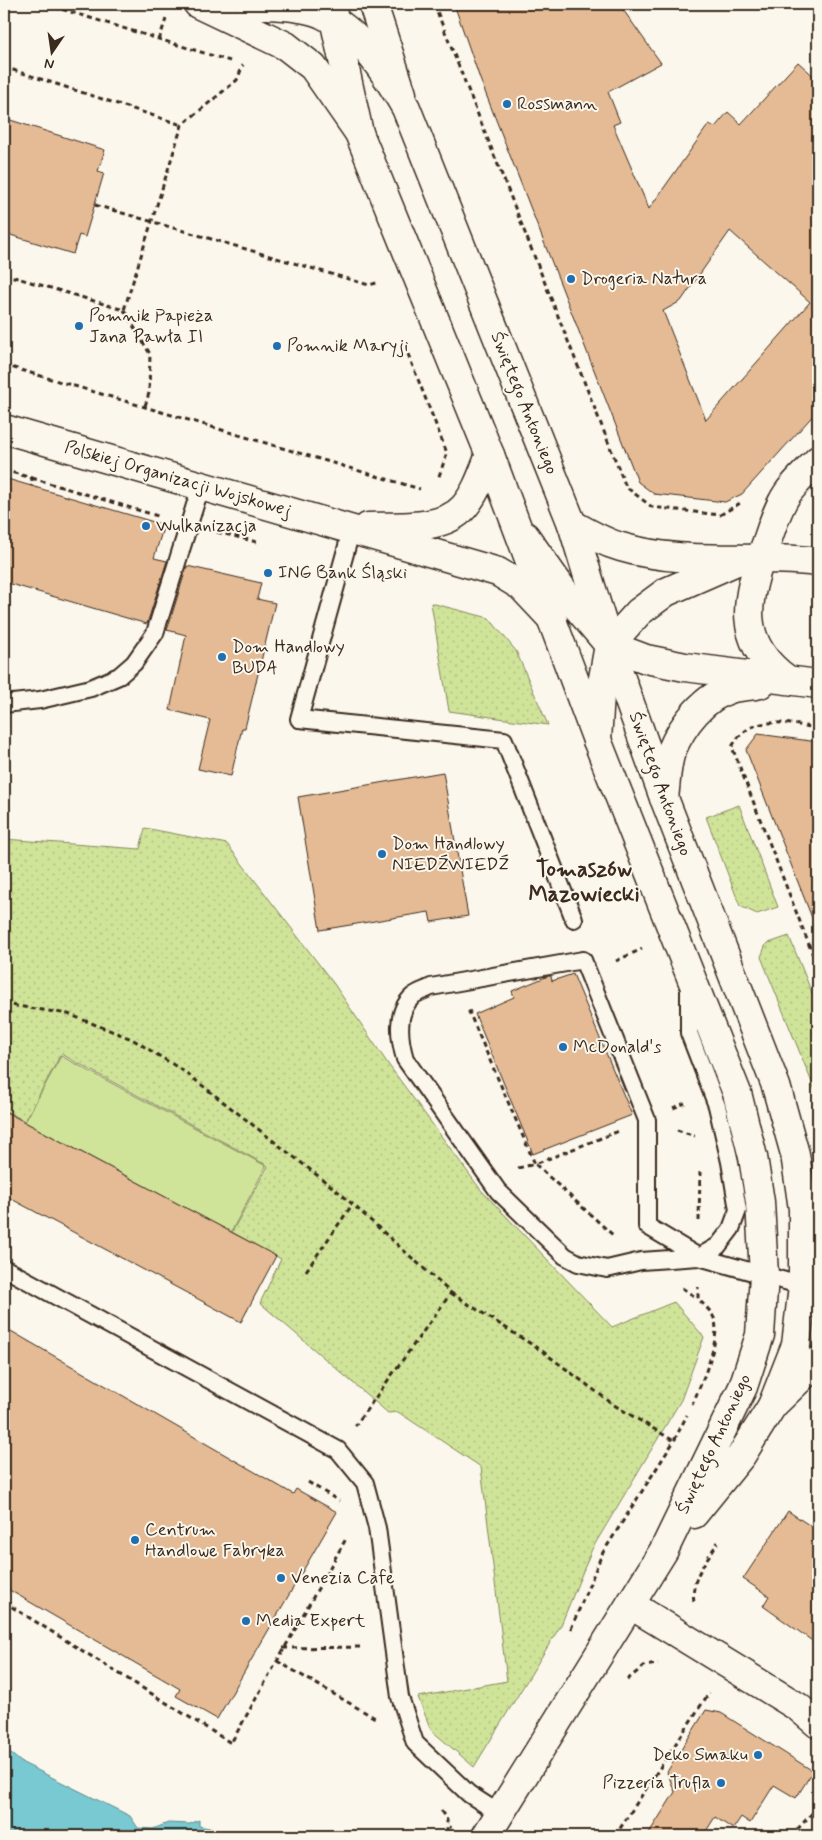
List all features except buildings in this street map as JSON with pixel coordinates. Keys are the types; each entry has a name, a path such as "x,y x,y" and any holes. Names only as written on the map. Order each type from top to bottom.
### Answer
{"main road":[{"path":"198,4 286,46 313,67 359,133"},
{"path":"250,4 304,10 321,14 332,13 388,76 406,108"},
{"name":"Świętego Antoniego","path":"373,4 406,108 572,524 609,645 664,798 778,1094 795,1154 811,1288 796,1345 772,1406 741,1456 664,1550"},
{"name":"Świętego Antoniego","path":"332,13 359,133 490,455 597,740 737,1093 753,1157 760,1202 764,1275 760,1335 743,1387 664,1550 493,1825"},
{"name":"Polskiej Organizacji Wojskowej","path":"4,428 352,528 436,556 498,572 521,586 554,622"},
{"name":"Polskiej Organizacji Wojskowej","path":"352,528 435,525 463,508 475,491 490,455"},
{"path":"788,680 772,669 759,653 749,627 749,559 787,494 818,460"},
{"path":"514,520 565,593 609,645 646,659 685,667 818,684"},
{"path":"572,524 599,538 644,552 818,562"},
{"path":"597,740 600,695 609,645 639,612 666,592 749,559"},
{"path":"664,798 671,754 685,725 702,706 716,695 732,688 788,680"},
{"path":"772,1406 818,1361"},
{"path":"630,1605 798,1707 818,1724"}],"lane":[{"path":"4,704 40,700 91,688 119,676 134,663 155,633 201,486"},
{"path":"352,528 299,719 504,740 574,919"},
{"path":"688,973 689,1033 717,1106 730,1162 738,1210 732,1229 718,1246 699,1257 641,1261 606,1269 578,1264 565,1256 505,1198 486,1174 405,1059 399,1038 402,1012 413,996 431,987 584,960 647,1120 647,1226 699,1257 811,1288"},
{"path":"4,1268 338,1450 365,1483 377,1528 400,1697 415,1743 469,1794 493,1825"}],"path":[{"path":"45,4 252,69"},
{"path":"434,4 626,487 652,507 720,515 745,501"},
{"path":"159,40 168,13"},
{"path":"124,310 150,222 182,125 237,80 244,65"},
{"path":"4,67 182,125"},
{"path":"95,205 369,285 380,282"},
{"path":"376,273 383,291"},
{"path":"4,274 124,310 150,354 149,393 145,406"},
{"path":"404,345 447,452 437,485"},
{"path":"4,365 425,490"},
{"path":"4,470 188,525"},
{"path":"31,486 32,478"},
{"path":"818,728 768,721 748,728 738,736 732,746 818,968"},
{"path":"590,974 643,948"},
{"path":"4,1004 68,1014 132,1039 185,1072 352,1205 451,1293 542,1351 614,1404 674,1441"},
{"path":"476,1008 469,1012 535,1164 641,1261 698,1299 714,1316 717,1326 715,1340 693,1405 674,1441 602,1554 570,1630"},
{"path":"486,1174 535,1164 647,1120"},
{"path":"698,1299 700,1168"},
{"path":"306,1271 352,1205"},
{"path":"338,1450 451,1293"},
{"path":"308,1482 340,1502"},
{"path":"4,1602 231,1743 276,1660 349,1534"},
{"path":"283,1648 370,1647"},
{"path":"276,1660 380,1721"},
{"path":"625,1683 644,1666 661,1663"},
{"path":"616,1836 713,1686"},
{"path":"445,1836 469,1794"},
{"path":"436,1806 447,1820 448,1831"},
{"path":"791,1836 818,1807"}],"green space":[{"path":"431,603 489,618 516,651 548,725 449,711"},
{"path":"739,805 778,907 757,914 740,906 706,817"},
{"path":"145,828 227,844 334,984 388,1064 481,1190 612,1327 674,1302 704,1337 681,1400 592,1549 561,1625 474,1767 431,1730 418,1697 507,1681 481,1467 398,1412 388,1413 260,1303 281,1259 232,1232 268,1166 61,1054 25,1121 4,1110 4,839 140,849"},
{"path":"789,936 818,1008 818,1091 815,1090 761,957 766,944"},
{"path":"61,1056 266,1166 231,1232 25,1122"},
{"path":"818,1315 818,1347 812,1352"}],"water":[{"path":"4,1748 21,1762 130,1816 138,1828 153,1829 168,1823 190,1824 199,1820 199,1826 230,1832 229,1836 9,1836 4,1833"}],"place":[{"name":"Rossmann","path":"507,104"},
{"name":"Drogeria Natura","path":"571,279"},
{"name":"Pomnik Papieża Jana Pawła II","path":"79,326"},
{"name":"Pomnik Maryji","path":"277,346"},
{"name":"Wulkanizacja","path":"146,526"},
{"name":"ING Bank Śląski","path":"268,573"},
{"name":"Dom Handlowy BUDA","path":"222,657"},
{"name":"Dom Handlowy NIEDŹWIEDŹ","path":"382,854"},
{"name":"McDonald's","path":"563,1047"},
{"name":"Centrum Handlowe Fabryka","path":"135,1540"},
{"name":"Venezia Cafe","path":"281,1578"},
{"name":"Media Expert","path":"246,1621"},
{"name":"Deko Smaku","path":"758,1755"},
{"name":"Pizzeria Trufla","path":"721,1783"}],"district":[{"name":"Tomaszów Mazowiecki","path":"584,882"}]}
